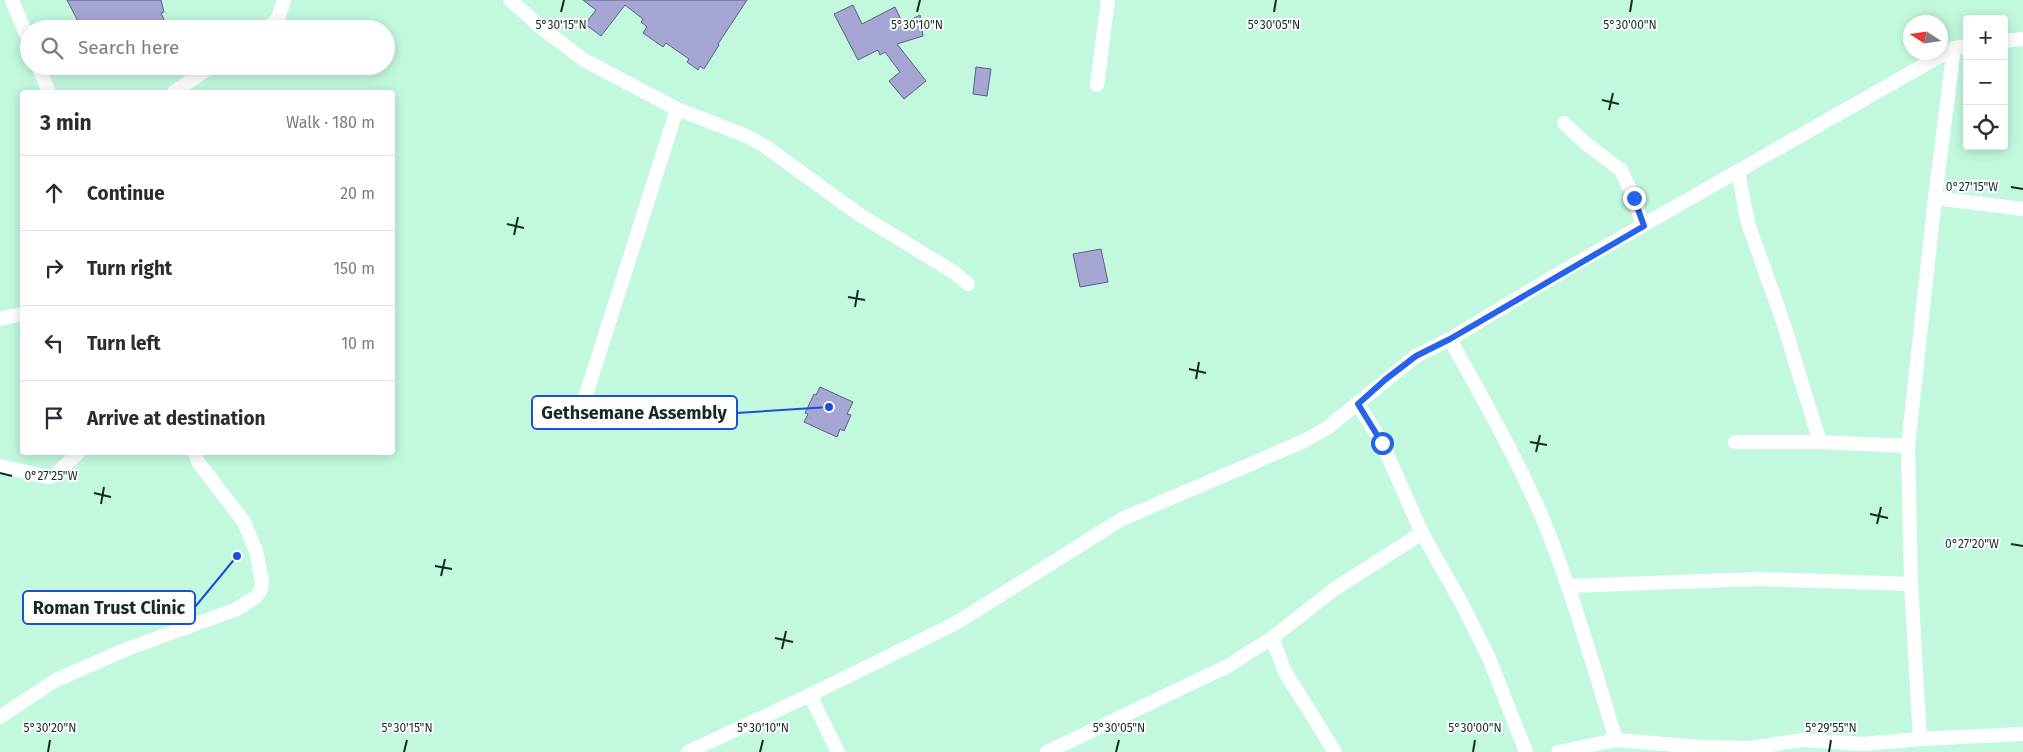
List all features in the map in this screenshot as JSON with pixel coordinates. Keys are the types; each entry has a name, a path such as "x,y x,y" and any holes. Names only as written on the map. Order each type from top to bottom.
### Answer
{"street":[{"path":"12,0 20,20"},
{"path":"276,20 284,0"},
{"path":"510,0 543,29 584,60 677,109 749,137 766,147 860,215 955,273 968,284"},
{"path":"1097,85 1108,0"},
{"path":"2008,41 2023,39"},
{"path":"688,752 810,695 956,623 1122,518 1302,442 1327,428 1416,356 1450,339 1738,172 1961,47"},
{"path":"1920,739 1911,584 1908,446 1935,198 1961,47"},
{"path":"42,75 48,90"},
{"path":"177,90 199,75"},
{"path":"577,423 677,109"},
{"path":"1564,123 1585,143 1621,170 1644,226"},
{"path":"1738,172 1748,223 1783,322 1820,442"},
{"path":"1935,198 2023,209"},
{"path":"0,318 20,314"},
{"path":"1450,339 1510,451 1541,516 1569,586 1616,740"},
{"path":"1358,404 1391,461 1422,533 1462,604 1489,658 1526,752"},
{"path":"1735,442 1820,442 1908,446"},
{"path":"0,466 48,477 55,475 77,455"},
{"path":"0,717 56,680 127,649 236,609 256,597 261,589 262,582 256,551 244,522 198,462 196,455"},
{"path":"1047,752 1228,666 1272,638 1333,590 1422,533"},
{"path":"1569,586 1759,579 1911,584"},
{"path":"1272,638 1285,672 1335,752"},
{"path":"810,695 838,752"},
{"path":"1558,752 1616,740 1700,747 1751,748 1802,740 1863,744 1920,739 1940,745 2023,734"}],"building":[{"path":"67,0 161,0 164,12 161,13 164,20 77,20"},
{"path":"583,0 747,0 704,69 700,66 698,70 687,62 689,59 666,43 663,47 643,33 647,27 641,22 643,19 625,5 601,36 585,24 596,10"},
{"path":"853,5 862,24 895,7 903,24 920,15 923,36 897,44 926,81 904,99 889,81 900,72 885,52 880,55 878,50 858,60 834,14"},
{"path":"976,67 991,69 987,96 973,94"},
{"path":"1101,249 1108,282 1080,287 1073,254"},
{"path":"820,387 853,402 847,414 851,415 844,431 840,429 837,437 804,422 808,414 805,413 814,394 816,395"}],"place":[{"name":"Gethsemane Assembly","path":"829,407"},
{"name":"Roman Trust Clinic","path":"237,556"}],"route":[{"path":"1382,443 1358,404 1416,356 1450,339 1563,271 1644,226 1634,198"}]}
